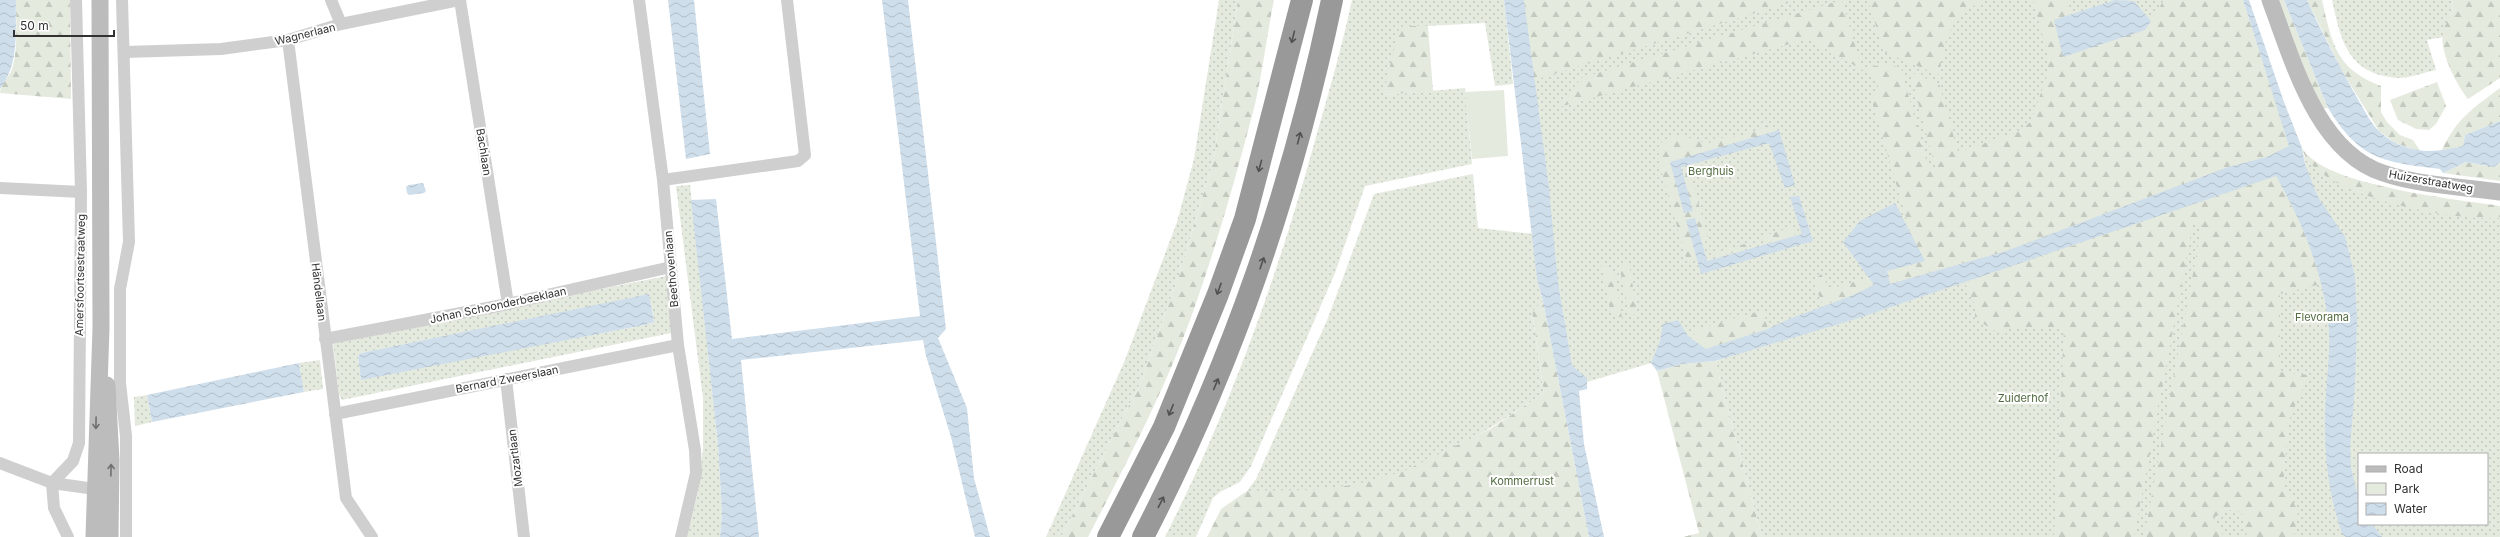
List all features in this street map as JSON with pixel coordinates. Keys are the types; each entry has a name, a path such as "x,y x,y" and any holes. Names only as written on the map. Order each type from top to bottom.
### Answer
{"highway":[{"path":"1108,537 1164,427 1218,294 1245,219 1302,0"},
{"path":"1143,537 1191,442 1221,372 1267,248 1296,149 1332,0"}],"main road":[{"name":"Amersfoortsestraatweg","path":"94,537 103,490 110,418 101,328 100,0"},
{"name":"Huizerstraatweg","path":"2270,0 2305,92 2324,123 2347,153 2383,173 2500,192"},
{"name":"Amersfoortsestraatweg","path":"103,490 110,537"}],"street":[{"name":"Amersfoortsestraatweg","path":"52,483 74,461 79,443 81,192 76,0"},
{"path":"122,0 125,52 129,242 120,289 120,383 126,436 126,537"},
{"path":"331,0 341,24"},
{"name":"Wagnerlaan","path":"125,52 222,49 288,40 341,24 460,0"},
{"name":"Bachlaan","path":"460,0 508,304"},
{"name":"Beethovenlaan","path":"639,0 663,180 678,345 695,450 696,473 681,537"},
{"path":"663,180 798,161 805,156 787,0"},
{"name":"Händellaan","path":"288,40 346,498 372,537"},
{"path":"0,188 81,192"},
{"name":"Johan Schoonderbeeklaan","path":"325,339 508,304 671,267"},
{"name":"Bernard Zweerslaan","path":"336,414 678,345"},
{"name":"Mozartlaan","path":"506,379 524,537"},
{"path":"0,463 52,483 103,490"},
{"path":"52,483 54,508 68,537"}],"green space":[{"path":"16,0 70,0 71,99 0,93 2,86 12,70 15,59"},
{"path":"1219,0 1238,0 1213,162 1179,275 1141,382 1061,537 1046,537 1125,360 1177,222 1194,159"},
{"path":"1238,0 1274,0 1255,104 1226,209 1202,286 1170,370 1131,454 1088,537 1061,537 1141,382 1179,275 1213,162"},
{"path":"1352,0 1504,0 1513,84 1495,86 1485,23 1427,26 1384,95 1465,88 1472,164 1365,186 1335,273 1251,466 1240,482 1220,492 1213,498 1196,537 1165,537 1211,440 1251,341 1269,290 1301,189 1335,69"},
{"path":"1515,0 2233,0 2307,167 2303,155 2321,171 2500,215 2500,537 1762,537 1715,361 1726,358 1723,348 1651,363 1567,388"},
{"path":"1524,0 1798,0 1534,80"},
{"path":"1842,0 1862,69 1885,64 1901,68 1928,167 1936,170 1910,72 1939,84 1958,152 2021,131 2031,121 2047,76 2047,52 2033,0 2067,0 2072,14 2054,20 2145,30 2164,0 2243,0 2289,146 2267,157 2228,167 2006,251 1890,284 1887,271 1924,261 1910,231 1872,101 1880,80 1808,39 1559,107 1581,78"},
{"path":"1868,0 1983,0 1954,23 1946,40 1939,75 1884,52"},
{"path":"2277,0 2284,0 2328,108 2322,109 2301,69"},
{"path":"2307,0 2322,0 2329,30 2338,53 2354,72 2381,86 2381,112 2387,122 2400,135 2413,140 2421,152 2395,143 2379,131 2342,71"},
{"path":"2332,0 2452,0 2453,5 2451,15 2445,27 2443,37 2427,40 2436,70 2399,78 2382,75 2368,70 2358,63 2344,42 2339,29"},
{"path":"2452,0 2500,0 2500,78 2468,99 2458,85 2446,58 2442,40 2444,28 2453,9"},
{"path":"1403,26 1428,26 1433,91 1383,95 1399,29"},
{"path":"2437,82 2446,106 2436,124 2429,130 2416,129 2398,120 2390,100"},
{"path":"2500,88 2500,121 2465,135 2463,146 2441,152 2459,123 2473,109"},
{"path":"1504,90 1508,156 1472,159 1465,92"},
{"path":"1772,124 1773,132 1670,162 1693,211 1683,176 1690,172 1709,242 1701,240 1695,218 1686,220 1696,256 1687,261 1659,163 1662,141 1679,135 1710,144 1711,139 1743,136"},
{"path":"2302,148 2315,161 2337,173 2363,182 2394,189 2500,206 2500,218 2453,216 2389,202 2358,192 2332,180 2312,165"},
{"path":"2466,162 2494,167 2500,162 2500,181 2443,173"},
{"path":"1473,174 1478,228 1533,234 1537,279 1543,301 1532,313 1544,393 1493,426 1458,446 1423,464 1386,478 1327,490 1286,492 1247,491 1256,479 1328,318 1374,194"},
{"path":"2276,176 2308,238 2321,284 2280,294 2280,372 2309,375 2289,420 2283,484 2298,511 2294,537 2247,537 2243,515 2233,509 2212,518 2215,525 2223,530 2222,537 2144,537 2202,225 2193,223 2134,537 2054,537 2064,329 2020,327 1997,332 1975,319 1975,305 1965,283"},
{"path":"690,185 718,445 722,513 720,537 687,537 698,492 703,448 703,398 676,186"},
{"path":"1793,227 1797,228 1793,237 1767,243 1763,236"},
{"path":"1748,243 1751,244 1748,248 1718,257 1714,253"},
{"path":"1618,262 1629,264 1638,317 1629,311"},
{"path":"1601,263 1613,269 1623,323 1611,313"},
{"path":"1821,274 1830,289 1870,277 1874,285 1851,296 1823,305 1813,282"},
{"path":"666,276 670,281 676,332 342,400 339,394 333,343","holes":["649,295 654,322 644,325 361,379 358,356 361,353"]},
{"name":"Kommerrust","path":"1543,301 1589,537 1207,537 1221,509 1247,491 1311,490 1353,485 1402,472 1490,429 1544,393 1532,312"},
{"path":"1763,310 1768,329 1706,349 1691,331"},
{"path":"320,360 323,389 304,392 299,363"},
{"path":"1715,361 1762,537 1683,537 1699,533 1657,371 1682,364"},
{"path":"147,395 152,422 135,426 134,397"}],"water":[{"path":"0,0 16,0 16,35 14,58 11,69 0,89"},
{"path":"668,0 694,0 710,154 686,159"},
{"path":"882,0 908,0 946,329 938,338 967,408 974,478 990,537 975,537 951,437 926,356 923,340 741,360 759,537 720,537 722,513 718,445 691,200 716,199 732,339 920,316"},
{"path":"1504,0 1524,0 1549,188 1558,283 1572,366 1587,378 1587,389 1579,391 1584,444 1604,537 1589,537 1543,301 1537,279"},
{"path":"2115,0 2134,1 2151,21 2145,30 2063,57 2054,20"},
{"path":"2243,0 2249,0 2284,102 2302,148 2305,164 2318,197 2345,237 2355,276 2357,321 2355,388 2350,447 2351,468 2358,496 2358,525 2373,525 2382,537 2346,537 2342,534 2338,521 2331,494 2325,441 2329,333 2325,300 2309,245 2294,210 2276,176 1859,318 1715,361 1682,364 1657,371 1651,363 1660,341 1663,324 1678,320 1688,336 1706,349 1768,329 1789,319 1851,296 1874,285 1843,242 1860,221 1895,203 1925,261 1887,271 1890,284 2006,251 2228,167 2267,157 2289,146"},
{"path":"2284,0 2307,0 2345,76 2366,113 2377,129 2389,139 2399,145 2419,150 2430,151 2452,149 2463,146 2465,135 2500,121 2500,162 2494,167 2466,162 2443,173 2440,169 2403,164 2388,160 2362,148 2351,138 2328,108"},
{"path":"1779,130 1795,185 1785,188 1769,143 1681,167 1693,211 1684,213 1670,162"},
{"path":"423,183 426,191 424,193 409,195 407,193 406,187 409,185"},
{"path":"1799,196 1813,241 1701,274 1686,220 1695,218 1707,261 1802,234 1790,197"},
{"path":"649,294 654,322 644,325 361,380 358,356 361,353"},
{"path":"299,363 304,392 152,422 147,395"}],"park label":[{"name":"Berghuis","path":"1711,171"},
{"name":"Flevorama","path":"2322,317"},
{"name":"Zuiderhof","path":"2023,398"}]}
